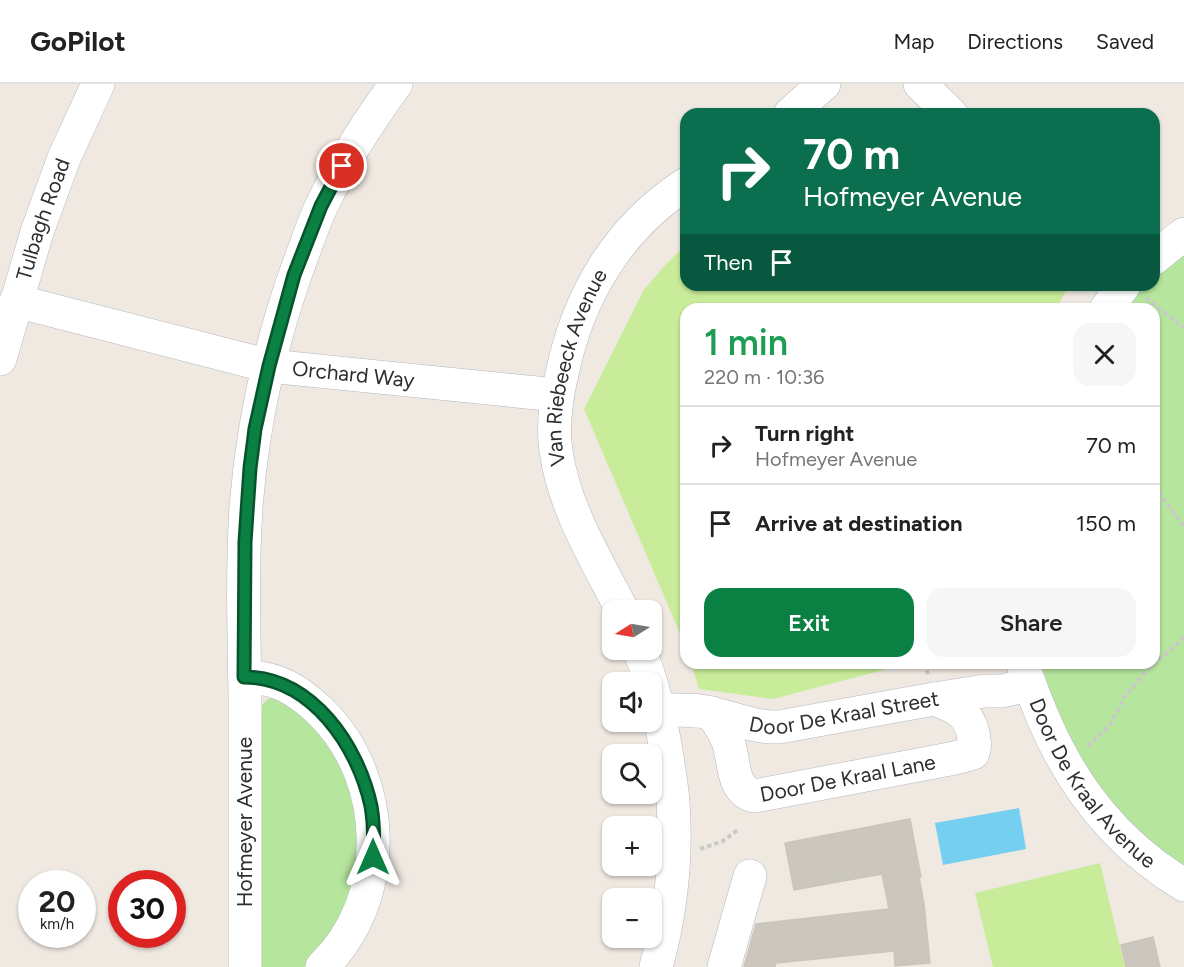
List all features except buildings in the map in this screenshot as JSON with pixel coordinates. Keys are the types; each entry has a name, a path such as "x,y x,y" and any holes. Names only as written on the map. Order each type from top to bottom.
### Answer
{"street":[{"name":"Tulbagh Road","path":"0,359 36,232 64,158 98,84"},
{"name":"Hofmeyer Avenue","path":"245,967 244,577 246,507 255,429 269,366 294,275 321,206 364,130 396,84"},
{"path":"797,108 824,84"},
{"path":"920,84 945,108"},
{"name":"Van Riebeeck Avenue","path":"617,600 582,532 564,483 554,430 557,395 577,318 599,274 626,236 651,210 680,188"},
{"path":"1160,253 1184,234"},
{"path":"1114,303 1128,291"},
{"name":"Orchard Way","path":"16,301 269,366 557,395"},
{"path":"244,677 264,678 278,682 291,688 310,702 343,739 356,761 365,784 374,832 369,880 354,924 322,967"},
{"path":"931,687 947,704 960,710 971,724 977,714 1018,680"},
{"name":"Door De Kraal Street","path":"736,732 761,727 779,727 931,687 992,690 1018,680"},
{"name":"Door De Kraal Avenue","path":"1018,680 1063,760 1096,810 1141,855 1184,885"},
{"name":"Door De Kraal Lane","path":"662,710 712,713 722,728 736,732 740,788 748,795 755,796 973,753 975,747 971,724"},
{"path":"656,967 670,902 674,843 673,801 662,732"},
{"path":"724,967 750,876"}],"path":[{"path":"1134,291 1150,303"},
{"path":"1160,310 1184,328"},
{"path":"1160,494 1184,526"},
{"path":"1160,659 1184,637"},
{"path":"927,669 931,687"},
{"path":"1083,748 1111,724 1124,697 1148,669"},
{"path":"699,849 723,841 739,829"}],"green space":[{"path":"1184,248 1184,870 1130,825 1084,768 1039,669 1160,669 1160,303 1124,303 1135,291 1160,291 1160,268"},
{"path":"680,251 680,291 1066,291 1059,303 680,303 680,633 584,409 643,291"},
{"path":"693,669 887,669 773,699 699,689"},
{"path":"275,697 323,728 362,806 355,898 309,967 262,967 260,965 258,709 268,699"},
{"path":"1100,863 1125,967 993,967 975,893"}],"water":[{"path":"1019,808 1026,849 943,865 935,823"}],"route":[{"path":"342,166 321,206 294,275 280,321 255,429 246,507 244,677 264,678 291,688 310,702 343,739 356,761 365,784 374,832 373,857"}]}
